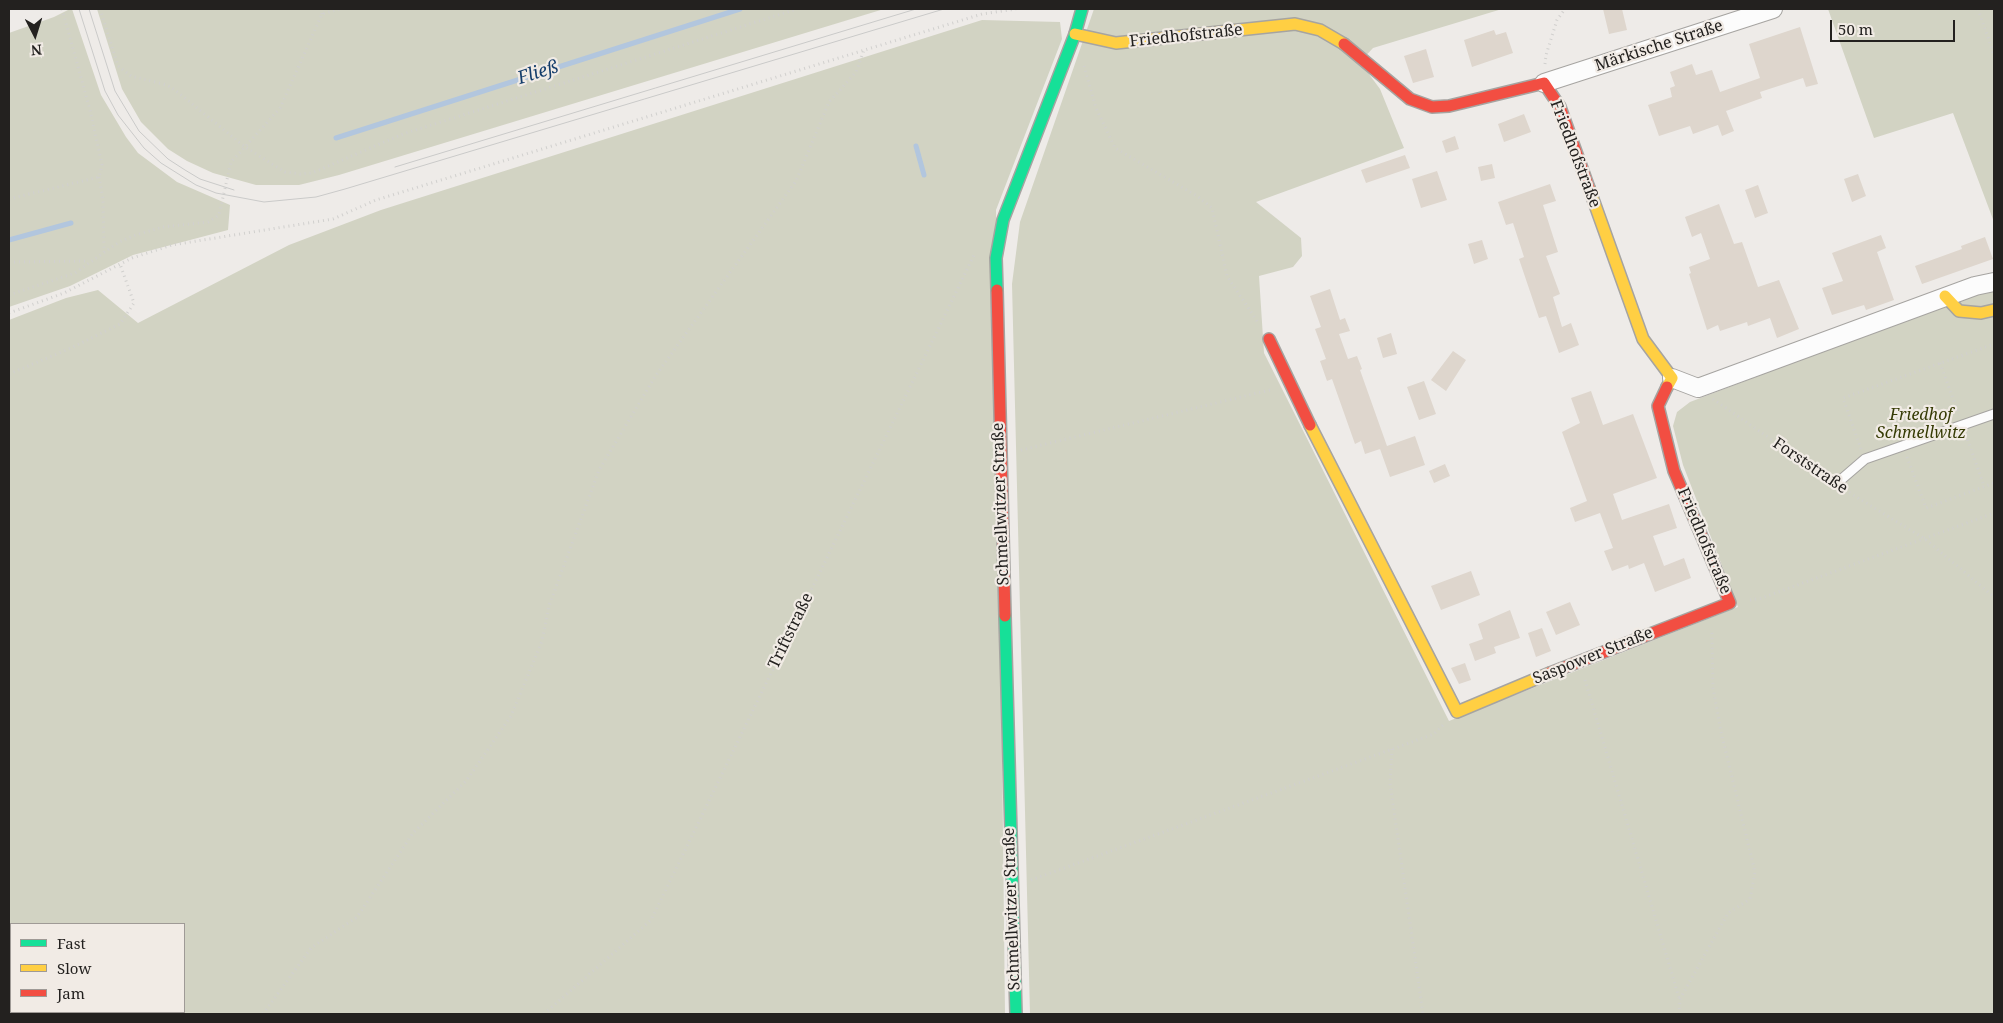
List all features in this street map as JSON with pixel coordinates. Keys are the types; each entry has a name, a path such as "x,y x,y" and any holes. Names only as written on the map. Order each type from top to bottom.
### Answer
{"street":[{"name":"Schmellwitzer Straße","path":"1016,1014 996,258 1003,220 1076,34 1082,9"},
{"name":"Märkische Straße","path":"1544,83 1773,9"},
{"name":"Friedhofstraße","path":"1076,34 1116,44 1295,24 1320,30 1338,38 1410,99 1432,107 1449,106 1544,83 1560,107 1643,339 1672,378 1658,406 1674,471 1730,603"},
{"path":"1672,378 1698,388 1945,296 1974,286 1994,282"},
{"path":"1945,296 1959,311 1981,313 1994,310"},
{"path":"1269,339 1290,386 1457,712"},
{"name":"Saspower Straße","path":"1457,712 1579,660 1730,603"}],"lane":[{"path":"1836,484 1865,459 1994,414"}],"path":[{"path":"62,9 92,119 102,165 99,177 102,199 104,252"},
{"path":"100,9 118,66 131,76 167,85 176,90 245,147 285,172 300,174 312,173 403,134 797,9"},
{"path":"9,295 75,273 89,261 119,242 142,233 180,224 208,222 219,215 232,162 280,108 322,14 322,9"},
{"path":"322,14 340,9"},
{"path":"9,313 64,294 120,264 172,245 333,219 376,200 982,14 1016,9"},
{"path":"1544,83 1546,55 1558,20 1565,9"},
{"path":"1978,9 1994,55"},
{"path":"263,1014 311,948 356,917 413,834 466,782 511,716 542,642 549,606 599,470 656,375 796,181 829,102 856,72 864,50"},
{"path":"1083,62 1096,108 1115,148 1198,196 1212,208 1227,276 1269,339"},
{"path":"9,199 99,177"},
{"name":"Triftstraße","path":"544,1014 651,920 968,266 978,250"},
{"path":"9,262 89,261"},
{"path":"9,374 120,324 134,303 120,264"},
{"path":"1865,459 1843,398 1994,344"},
{"path":"1000,455 1290,386"},
{"name":"Forststraße","path":"1698,388 1836,484 1925,539 1994,597"},
{"path":"1904,446 1926,508 1994,483"},
{"path":"1730,603 1762,598 1994,513"},
{"path":"1680,999 1728,913 1750,899 1755,872 1721,732 1713,688 1713,610"},
{"path":"1579,660 1680,999 1679,1014"},
{"path":"1012,887 1434,734 1457,712"},
{"path":"1392,749 1390,783 1423,1014"}],"green space":[{"path":"72,9 101,95 126,137 138,153 177,182 230,205 228,230 133,255 70,286 9,307 9,33 54,17"},
{"path":"97,9 884,9 339,175 299,185 256,185 213,173 187,161 168,149 141,122 122,89"},
{"name":"Friedhof Schmellwitz","path":"1094,9 1502,9 1373,48 1360,62 1380,89 1404,148 1256,202 1301,238 1302,256 1293,267 1259,276 1264,353 1449,721 1738,607 1683,465 1673,426 1677,412 1690,402 1994,286 1994,1014 1030,1014 1012,284 1020,222"},
{"path":"1828,9 1994,9 1994,222 1953,113 1874,138"},
{"path":"982,20 1060,22 1062,39 996,210 1005,1014 9,1014 9,320 66,298 98,290 138,323 289,245 381,210"}],"building":[{"path":"1603,9 1622,9 1627,30 1609,34"},
{"path":"1800,27 1818,84 1806,87 1803,78 1760,92 1762,98 1726,111 1734,131 1722,136 1718,125 1693,134 1690,126 1659,136 1648,105 1672,97 1670,88 1675,86 1670,72 1692,64 1696,75 1712,70 1720,92 1760,78 1749,44"},
{"path":"1494,30 1496,35 1506,32 1513,53 1472,67 1464,40"},
{"path":"1426,49 1434,77 1413,83 1404,56"},
{"path":"1524,114 1531,132 1504,142 1498,124"},
{"path":"1455,136 1459,149 1446,153 1442,141"},
{"path":"1405,155 1410,168 1366,183 1361,170"},
{"path":"1492,164 1495,178 1481,181 1478,167"},
{"path":"1437,171 1447,200 1421,208 1412,179"},
{"path":"1858,174 1866,196 1852,202 1844,179"},
{"path":"1550,184 1556,201 1543,205 1558,252 1546,256 1560,294 1553,297 1562,327 1571,323 1579,345 1559,353 1546,316 1539,318 1519,259 1524,257 1513,223 1506,225 1498,202"},
{"path":"1758,185 1768,213 1755,218 1745,190"},
{"path":"1719,204 1734,244 1742,242 1758,287 1779,280 1799,329 1777,338 1770,318 1748,326 1747,322 1720,331 1718,325 1707,330 1689,274 1691,273 1689,267 1710,259 1701,233 1692,237 1685,217"},
{"path":"1881,235 1886,248 1877,252 1894,300 1866,310 1864,305 1832,315 1822,288 1843,281 1832,253"},
{"path":"1985,237 1993,259 1922,284 1915,266 1962,249 1961,246"},
{"path":"1482,240 1488,259 1474,264 1468,244"},
{"path":"1330,289 1340,320 1345,318 1350,331 1339,334 1348,359 1357,356 1362,369 1360,370 1387,446 1415,436 1425,465 1390,477 1380,449 1365,454 1361,441 1355,444 1332,379 1327,381 1320,361 1326,359 1315,329 1321,327 1310,296"},
{"path":"1391,333 1397,354 1383,358 1377,338"},
{"path":"1453,351 1466,360 1446,391 1431,380"},
{"path":"1424,381 1436,414 1419,420 1407,387"},
{"path":"1591,391 1603,425 1633,414 1657,478 1613,494 1622,520 1669,504 1677,528 1653,536 1664,566 1684,558 1691,578 1655,592 1644,563 1629,569 1628,565 1612,571 1604,551 1613,548 1600,513 1575,522 1570,508 1587,501 1562,432 1580,423 1571,398"},
{"path":"1445,464 1450,476 1434,483 1429,471"},
{"path":"1471,571 1480,595 1441,610 1431,586"},
{"path":"1570,602 1580,625 1556,635 1546,612"},
{"path":"1510,610 1520,638 1494,647 1496,653 1475,661 1469,644 1483,639 1478,624"},
{"path":"1542,628 1551,651 1536,657 1528,633"},
{"path":"1465,663 1471,680 1459,684 1451,668"}],"waterway":[{"name":"Fließ","path":"336,138 740,9"},
{"name":"Fließ","path":"916,146 924,175"},
{"name":"Fließ","path":"9,240 71,223"}],"tram line":[{"path":"79,9 105,91 118,115 144,148 161,163 196,185 216,193 264,202 316,197 345,189 944,9"},
{"path":"89,9 115,91 139,131 168,159 185,170 200,179 234,190"},
{"path":"395,167 916,9"}],"traffic: fast":[{"path":"997,290 996,258 1003,220 1075,34 1082,9"},
{"path":"1005,616 1016,1014"}],"traffic: slow":[{"path":"1075,34 1116,43 1295,24 1320,30 1344,44"},
{"path":"1589,188 1643,339 1672,378 1667,387"},
{"path":"1945,296 1959,311 1981,313 1994,310"},
{"path":"1310,425 1457,712 1550,673"}],"traffic: jam":[{"path":"1344,44 1410,99 1432,107 1449,106 1544,83 1560,107 1589,188"},
{"path":"997,290 1005,616"},
{"path":"1269,339 1310,425"},
{"path":"1550,673 1730,603 1674,471 1658,406 1667,387"}]}
